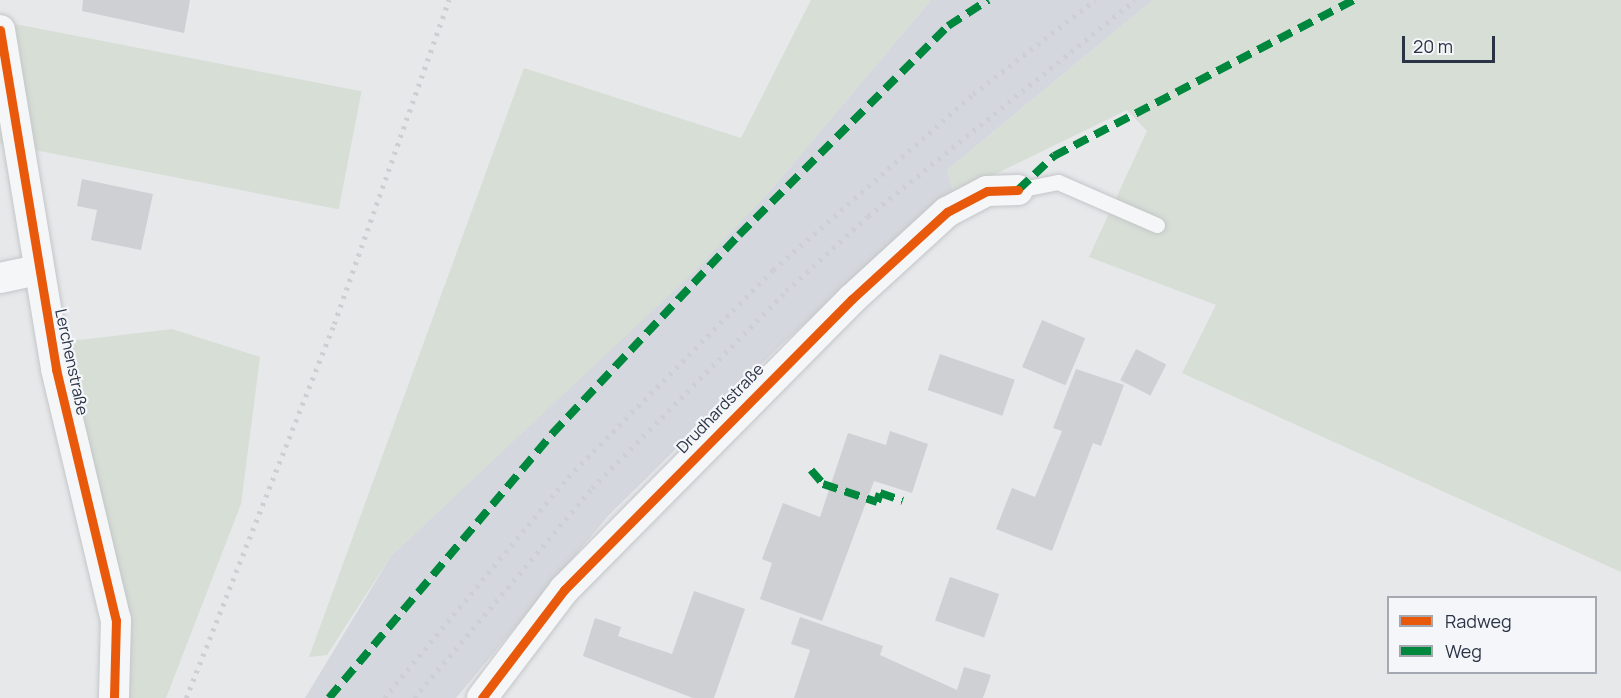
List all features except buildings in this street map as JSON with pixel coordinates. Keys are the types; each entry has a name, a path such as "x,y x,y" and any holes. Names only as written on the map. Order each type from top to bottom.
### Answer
{"street":[{"name":"Lerchenstraße","path":"0,30 38,270 116,620 114,698"},
{"name":"Drudhardstraße","path":"482,698 564,590 844,307 947,212 987,191 1018,190"},
{"path":"0,278 38,270"}],"lane":[{"path":"1018,190 1058,182 1157,225"}],"shaded area":[{"path":"811,0 931,0 770,191 694,272 391,556 327,655 309,657 524,68 741,138"},
{"path":"931,0 1153,0 947,170 954,194 785,341 608,516 456,698 305,698 391,556 694,271 770,191"},
{"path":"1153,0 1621,0 1621,572 1182,373 1216,305 1089,257 1147,131 1127,110 954,194 947,170"},
{"path":"15,24 362,91 339,209 0,143 0,101"},
{"path":"172,329 260,357 241,504 166,698 113,698 120,636 54,343"}],"railway":[{"path":"186,698 334,324 449,0"},
{"path":"384,698 568,477 773,270 973,94 1095,0"},
{"path":"414,698 592,488 786,291 868,216 1135,0"}],"marked path":[{"path":"329,698 552,434 739,235 948,26 988,0"},
{"path":"1018,190 1054,156 1354,0"},
{"path":"811,470 823,484 877,502 880,493 903,501"}],"cycle path":[{"path":"0,30 56,369 116,620 114,698"},
{"path":"482,698 564,590 852,299 947,212 987,191 1018,190"}]}
